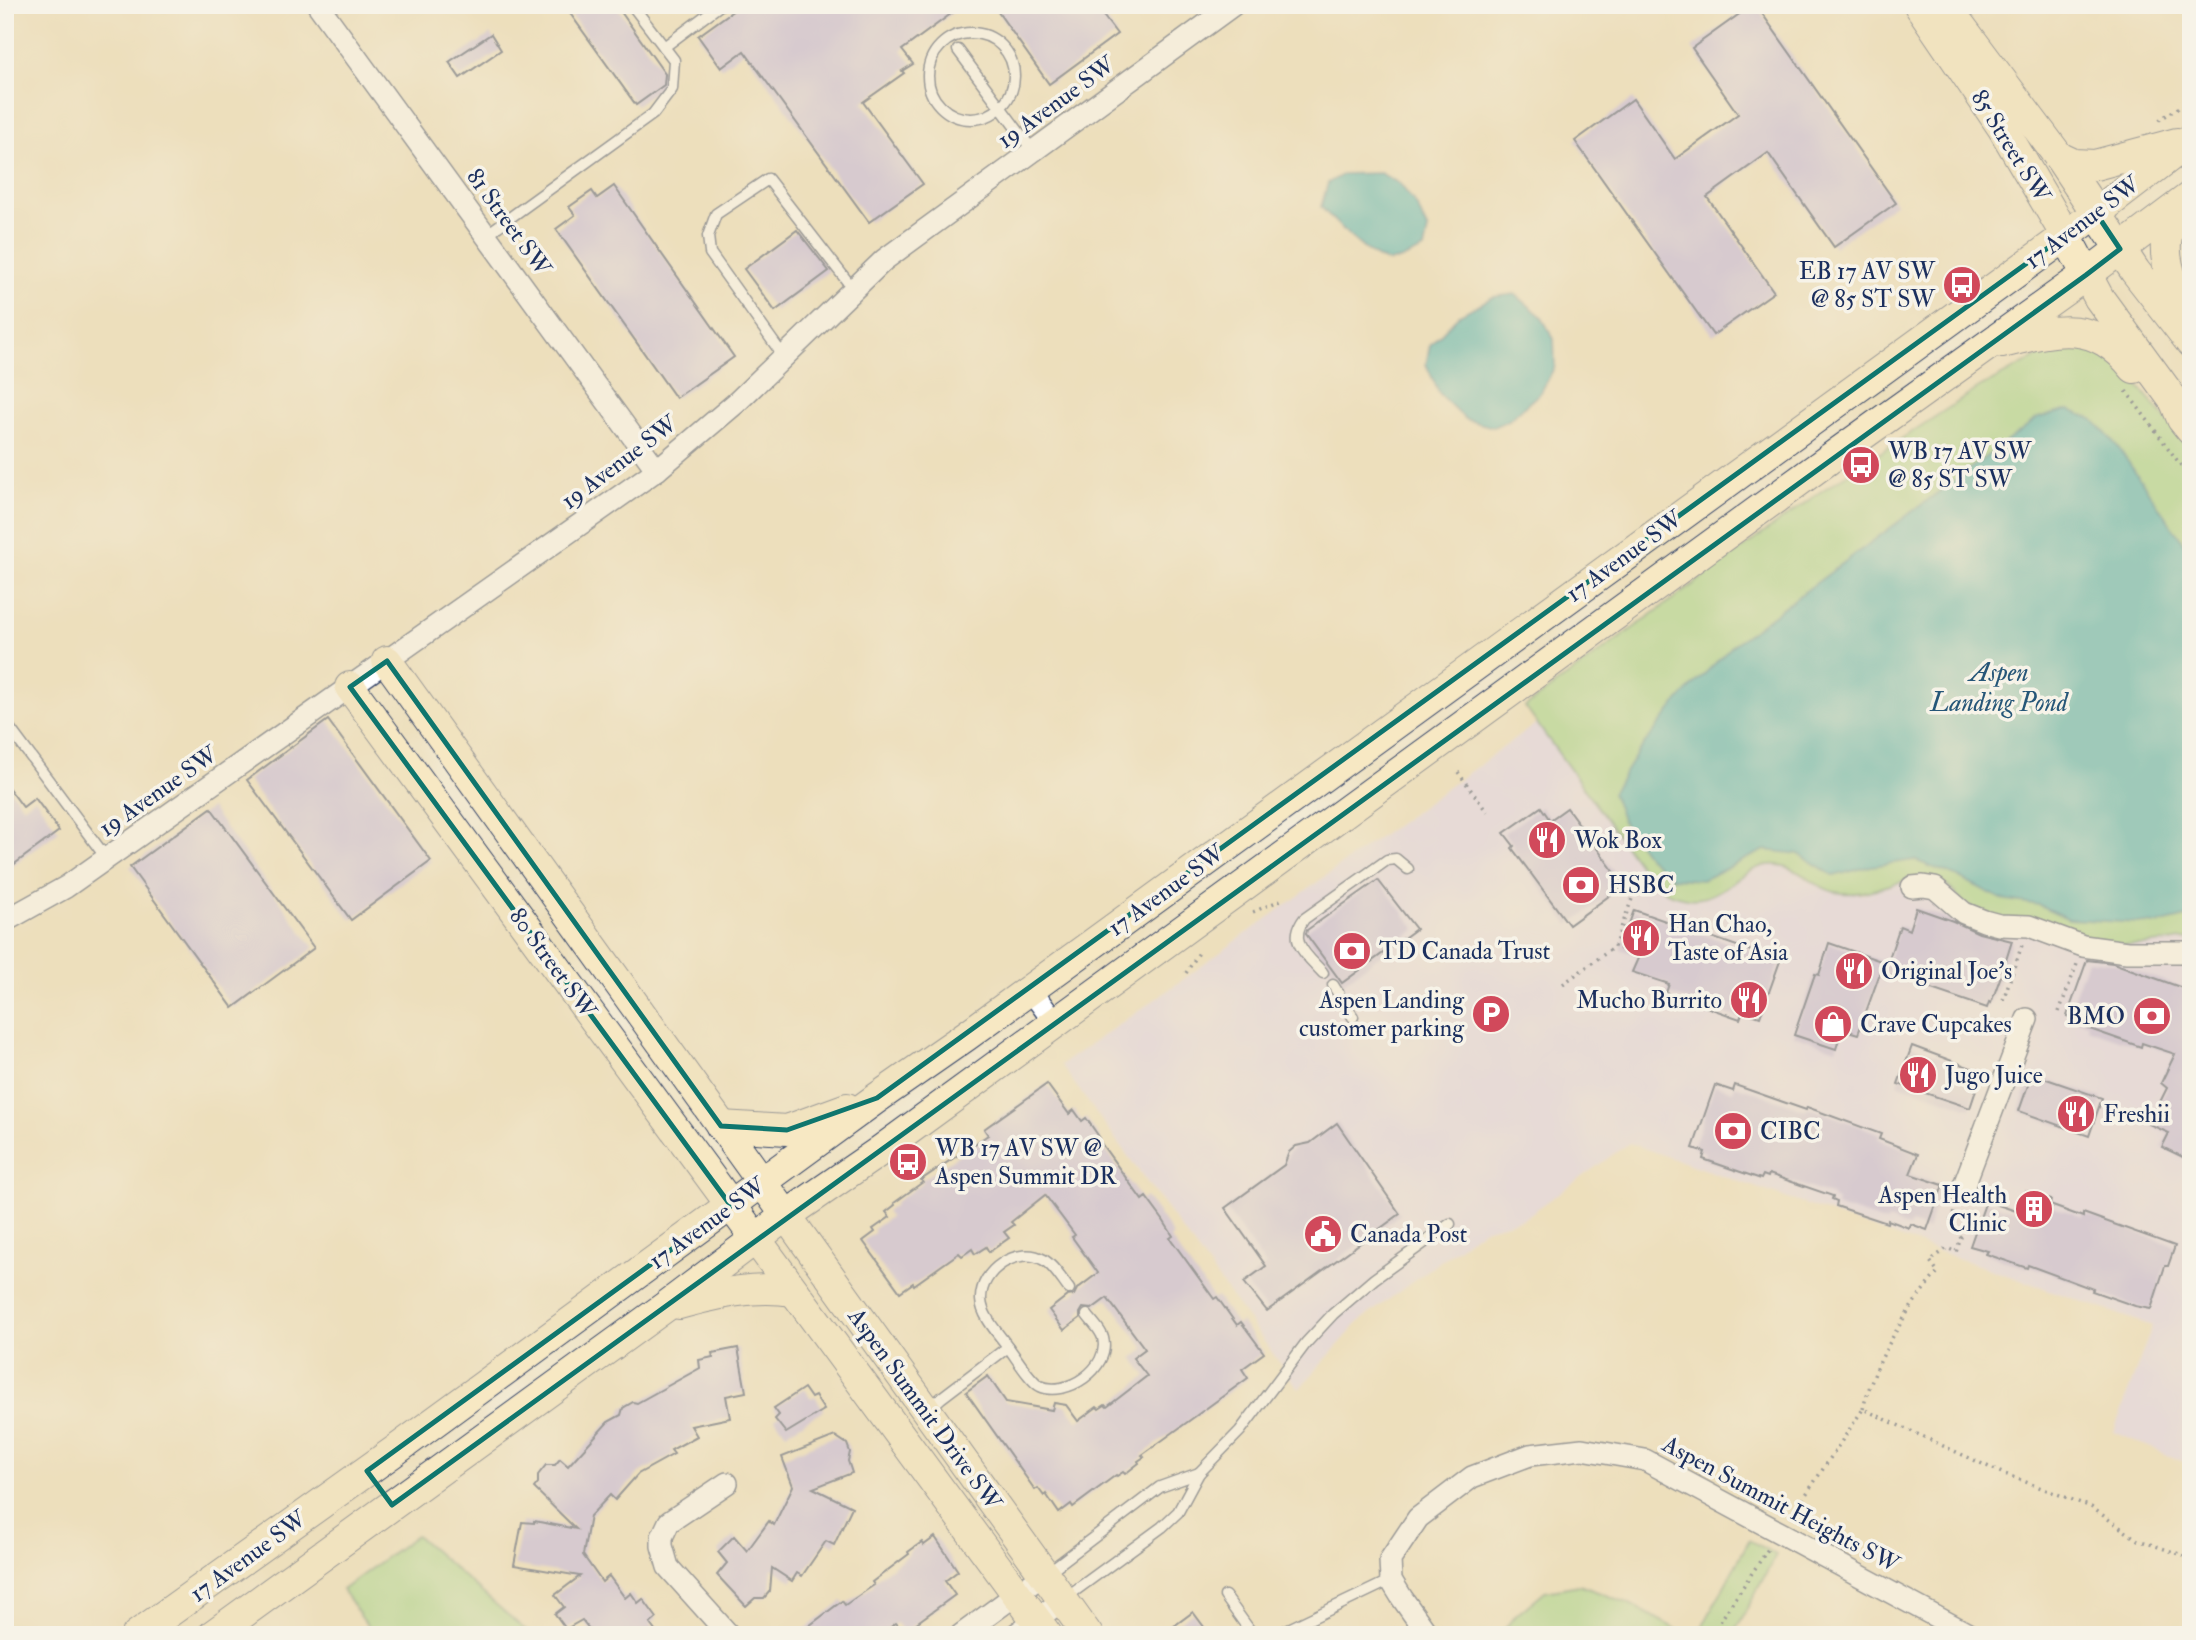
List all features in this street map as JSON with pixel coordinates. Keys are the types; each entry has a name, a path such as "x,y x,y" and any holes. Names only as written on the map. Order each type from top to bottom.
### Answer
{"main road":[{"name":"85 Street SW","path":"1919,5 2002,127 2099,298 2175,402 2187,425"},
{"name":"85 Street SW","path":"1945,5 2059,158 2134,271 2191,343"},
{"name":"17 Avenue SW","path":"137,1635 367,1471 2066,236 2191,139"},
{"path":"2059,158 2074,164 2095,165 2191,139"},
{"name":"17 Avenue SW","path":"213,1635 665,1307 787,1215 2185,201"},
{"path":"2185,201 2167,236 2167,257 2186,317 2191,343"},
{"path":"1984,348 2050,331 2073,330 2099,338 2122,352 2153,392 2187,425"},
{"path":"1721,487 1745,520"},
{"name":"80 Street SW","path":"387,661 763,1182"},
{"path":"1460,676 1486,710"},
{"name":"80 Street SW","path":"350,687 756,1240"},
{"path":"501,892 534,866"},
{"path":"721,1126 787,1130 877,1098"},
{"name":"Aspen Summit Drive SW","path":"763,1182 1088,1635"},
{"name":"Aspen Summit Drive SW","path":"756,1240 1017,1594 1033,1630"},
{"path":"665,1307 721,1293 760,1289 793,1291"},
{"path":"367,1471 392,1505"},
{"path":"122,1635 186,1600"}],"street":[{"name":"81 Street SW","path":"318,5 657,470"},
{"name":"19 Avenue SW","path":"5,921 66,887 107,859 657,470 736,403 884,260 1233,5"},
{"path":"1912,887 1935,888 1964,913 1984,921 1999,925 2029,926 2083,946 2127,952 2186,952"},
{"path":"1030,989 1055,1023"},
{"path":"1958,1202 2027,1019"},
{"name":"Aspen Summit Heights SW","path":"1391,1580 1390,1560 1418,1518 1472,1477 1530,1455 1582,1449 1645,1460 1970,1635"},
{"path":"727,1483 669,1522 662,1537 662,1546 668,1567 729,1635"},
{"path":"961,1635 1044,1574"},
{"path":"1391,1580 1428,1635"},
{"path":"1033,1630 1063,1600"}],"lane":[{"path":"486,235 653,114 672,89 674,60 632,5"},
{"path":"664,47 720,5"},
{"path":"971,32 986,34 999,42 1014,67 1010,96 1000,108 989,116 975,119 948,113 937,104 930,92 928,64 943,41 957,34 971,32"},
{"path":"958,50 1033,151"},
{"path":"785,357 710,253 708,236 716,214 768,179 854,290"},
{"path":"5,722 107,859"},
{"path":"1323,972 1303,951 1297,938 1297,928 1304,919 1387,860 1396,859 1408,869"},
{"path":"1332,985 1353,1017"},
{"path":"1063,1600 1162,1527 1178,1512 1199,1473 1240,1431 1306,1343 1333,1314 1374,1279 1450,1224"},
{"path":"1069,1289 1043,1259 1023,1255 1001,1263 985,1282 981,1300 987,1318 1037,1385 1054,1390 1071,1386 1096,1368 1104,1351 1103,1336 1087,1315"},
{"path":"927,1411 1008,1348"},
{"path":"1044,1574 1160,1488 1199,1473"},
{"path":"1276,1635 1391,1580"},
{"path":"1225,1596 1253,1635"}],"path":[{"path":"2119,381 2191,479"},
{"path":"1458,772 1487,811"},
{"path":"1563,984 1614,947 1639,880"},
{"path":"1251,913 1281,900"},
{"path":"2003,1000 2029,926"},
{"path":"1186,973 1205,944"},
{"path":"2059,1012 2083,946"},
{"path":"1787,1520 1794,1514 1863,1409 1868,1389 1893,1338 1917,1296 1938,1272 1930,1261 1947,1248 1956,1252 1961,1238 1950,1223 1958,1202"},
{"path":"1863,1409 2002,1473 2091,1507 2138,1540 2191,1558"},
{"path":"1716,1635 1721,1620 1769,1548"}],"highlighted area":[{"path":"2096,213 2120,249 2086,275 392,1505 367,1471 731,1206 350,687 387,661 721,1126 787,1130 877,1098"}],"shaded area":[{"path":"1537,723 1655,884 1670,895 1704,898 1755,868 1770,864 1786,865 1833,892 1862,894 1909,879 1939,881 1954,890 1963,902 2179,940 2191,939 2191,1465 2114,1432 2152,1326 1629,1143 1523,1219 1483,1229 1360,1321 1299,1389 1061,1065"}],"green space":[{"name":"Aspen Landing Pond","path":"2061,344 2101,350 2123,368 2191,448 2191,939 2125,945 2029,925 1971,907 1943,883 1926,879 1914,879 1862,892 1835,892 1778,865 1754,869 1722,890 1699,898 1678,896 1660,888 1640,866 1525,707 1820,492 1979,388"},
{"path":"416,1535 531,1635 374,1635 342,1590"},
{"path":"1749,1540 1776,1555 1733,1635 1698,1635"},
{"path":"1579,1585 1628,1603 1687,1635 1500,1635 1513,1618 1545,1591"}],"water":[{"path":"1380,173 1400,184 1416,205 1428,230 1424,249 1396,261 1386,261 1370,253 1321,207 1328,183 1344,174"},
{"path":"1515,294 1541,316 1554,339 1555,366 1541,392 1509,420 1493,427 1465,419 1440,395 1426,364 1430,345 1459,315 1493,297"},
{"name":"Aspen Landing Pond","path":"2069,410 2093,419 2118,447 2191,554 2191,916 2158,924 2069,919 2039,905 2001,899 1961,878 1914,860 1871,866 1834,876 1799,854 1765,850 1702,880 1672,878 1649,858 1624,824 1612,793 1638,752 1680,699 1733,645 2038,418"}],"building":[{"path":"564,5 616,5 665,74 664,85 636,105"},
{"path":"741,5 963,5 902,50 913,64 863,102 923,184 869,222 744,51 721,68 698,36"},
{"path":"993,5 1095,5 1117,34 1049,84"},
{"path":"1752,5 1756,5 1896,203 1834,247 1768,153 1707,197 1774,292 1713,335 1575,141 1633,99 1675,159 1738,114 1692,48"},
{"path":"491,34 501,50 460,78 449,62"},
{"path":"614,186 734,357 676,398 556,229 575,215 569,207 592,191 597,198"},
{"path":"797,230 829,271 775,311 744,269"},
{"path":"328,720 431,861 351,920 247,780"},
{"path":"5,783 23,807 35,798 59,831 5,871"},
{"path":"1541,807 1550,820 1567,808 1624,885 1569,925 1512,848 1514,846 1504,833"},
{"path":"211,808 314,948 233,1008 130,867"},
{"name":"TD Canada Trust","path":"1378,880 1416,929 1342,983 1306,934 1307,930"},
{"path":"1916,908 1979,933 2012,941 1987,1008 1884,973 1900,926 1909,930"},
{"path":"1634,910 1780,961 1760,1017 1743,1011 1740,1019 1666,993 1669,984 1632,972 1639,956 1620,949"},
{"path":"1829,943 1884,962 1858,1034 1842,1029 1836,1049 1794,1035"},
{"path":"2087,960 2113,963 2191,991 2191,1161 2162,1147 2169,1133 2149,1124 2167,1088 2161,1083 2175,1054 2142,1043 2141,1047 2087,1028 2088,1023 2067,1016"},
{"path":"1912,1046 1982,1072 1970,1108 1898,1084"},
{"path":"2032,1074 2102,1098 2089,1136 2019,1111"},
{"path":"1047,1084 1069,1114 1074,1110 1082,1121 1086,1118 1142,1200 1146,1197 1163,1220 1173,1236 1170,1238 1214,1299 1217,1297 1237,1325 1241,1322 1264,1353 1242,1369 1248,1378 1142,1455 1144,1457 1139,1463 1125,1474 1123,1472 1116,1475 1073,1507 1071,1504 1059,1513 1046,1494 1044,1496 1038,1488 1035,1490 966,1392 988,1376 1006,1402 1052,1410 1054,1403 1066,1405 1078,1421 1097,1407 1107,1407 1147,1376 1133,1358 1145,1349 1107,1298 1092,1309 1083,1308 1080,1318 1064,1330 1049,1310 1067,1296 1074,1295 1077,1289 1098,1273 1072,1237 1075,1235 1045,1195 1011,1222 1014,1225 1004,1232 1009,1238 989,1252 986,1247 975,1254 972,1249 962,1256 959,1253 900,1292 863,1241 875,1232 873,1229 890,1217 886,1212 894,1203 923,1182 921,1180 988,1135 984,1129"},
{"path":"1715,1085 1733,1091 1735,1085 1806,1110 1807,1107 1881,1134 1879,1139 1918,1154 1910,1174 1943,1185 1927,1230 1911,1224 1909,1228 1888,1220 1887,1223 1836,1206 1837,1201 1832,1199 1833,1196 1769,1174 1768,1177 1763,1175 1761,1179 1703,1159 1705,1152 1693,1148"},
{"path":"1337,1123 1400,1214 1267,1311 1244,1282 1266,1266 1225,1208 1284,1165 1289,1152 1296,1146 1310,1143"},
{"path":"2026,1191 2051,1200 2050,1205 2083,1217 2083,1213 2175,1246 2168,1266 2165,1266 2151,1309 2135,1306 1970,1246 1986,1201 2019,1212"},
{"path":"738,1348 746,1392 726,1396 730,1418 691,1426 697,1436 671,1450 674,1454 638,1474 615,1500 610,1495 590,1516 583,1555 602,1582 609,1576 625,1598 631,1593 638,1603 643,1599 657,1618 650,1624 658,1635 594,1635 582,1620 566,1629 555,1614 564,1607 555,1595 580,1576 514,1565 522,1522 534,1521 576,1529 534,1488 538,1483 538,1475 546,1465 555,1465 560,1459 568,1466 608,1422 621,1415 623,1408 700,1368 699,1360 713,1357 712,1353"},
{"path":"804,1388 811,1398 815,1396 824,1410 786,1433 775,1419 779,1415 774,1408"},
{"path":"835,1436 847,1444 852,1473 813,1488 852,1507 834,1545 826,1541 802,1576 797,1573 792,1581 772,1568 770,1591 764,1598 755,1598 746,1606 717,1575 727,1563 718,1552 734,1536 747,1551 769,1521 774,1525 793,1486 782,1457"},
{"path":"935,1537 958,1571 945,1581 955,1595 904,1632 896,1623 880,1635 797,1635 842,1601 845,1605 874,1585 872,1582 909,1554 908,1552"},
{"path":"1193,1612 1210,1635 1162,1635"}],"place":[{"name":"EB 17 AV SW @ 85 ST SW","path":"1962,285"},
{"name":"WB 17 AV SW @ 85 ST SW","path":"1861,465"},
{"name":"Wok Box","path":"1547,840"},
{"name":"HSBC","path":"1581,885"},
{"name":"Han Chao, Taste of Asia","path":"1641,938"},
{"name":"TD Canada Trust","path":"1352,951"},
{"name":"Original Joe's","path":"1854,971"},
{"name":"Mucho Burrito","path":"1749,1000"},
{"name":"Aspen Landing customer parking","path":"1491,1014"},
{"name":"BMO","path":"2152,1016"},
{"name":"Crave Cupcakes","path":"1833,1024"},
{"name":"Jugo Juice","path":"1918,1075"},
{"name":"Freshii","path":"2076,1114"},
{"name":"CIBC","path":"1733,1131"},
{"name":"WB 17 AV SW @ Aspen Summit DR","path":"908,1162"},
{"name":"Aspen Health Clinic","path":"2034,1209"},
{"name":"Canada Post","path":"1323,1234"}]}
